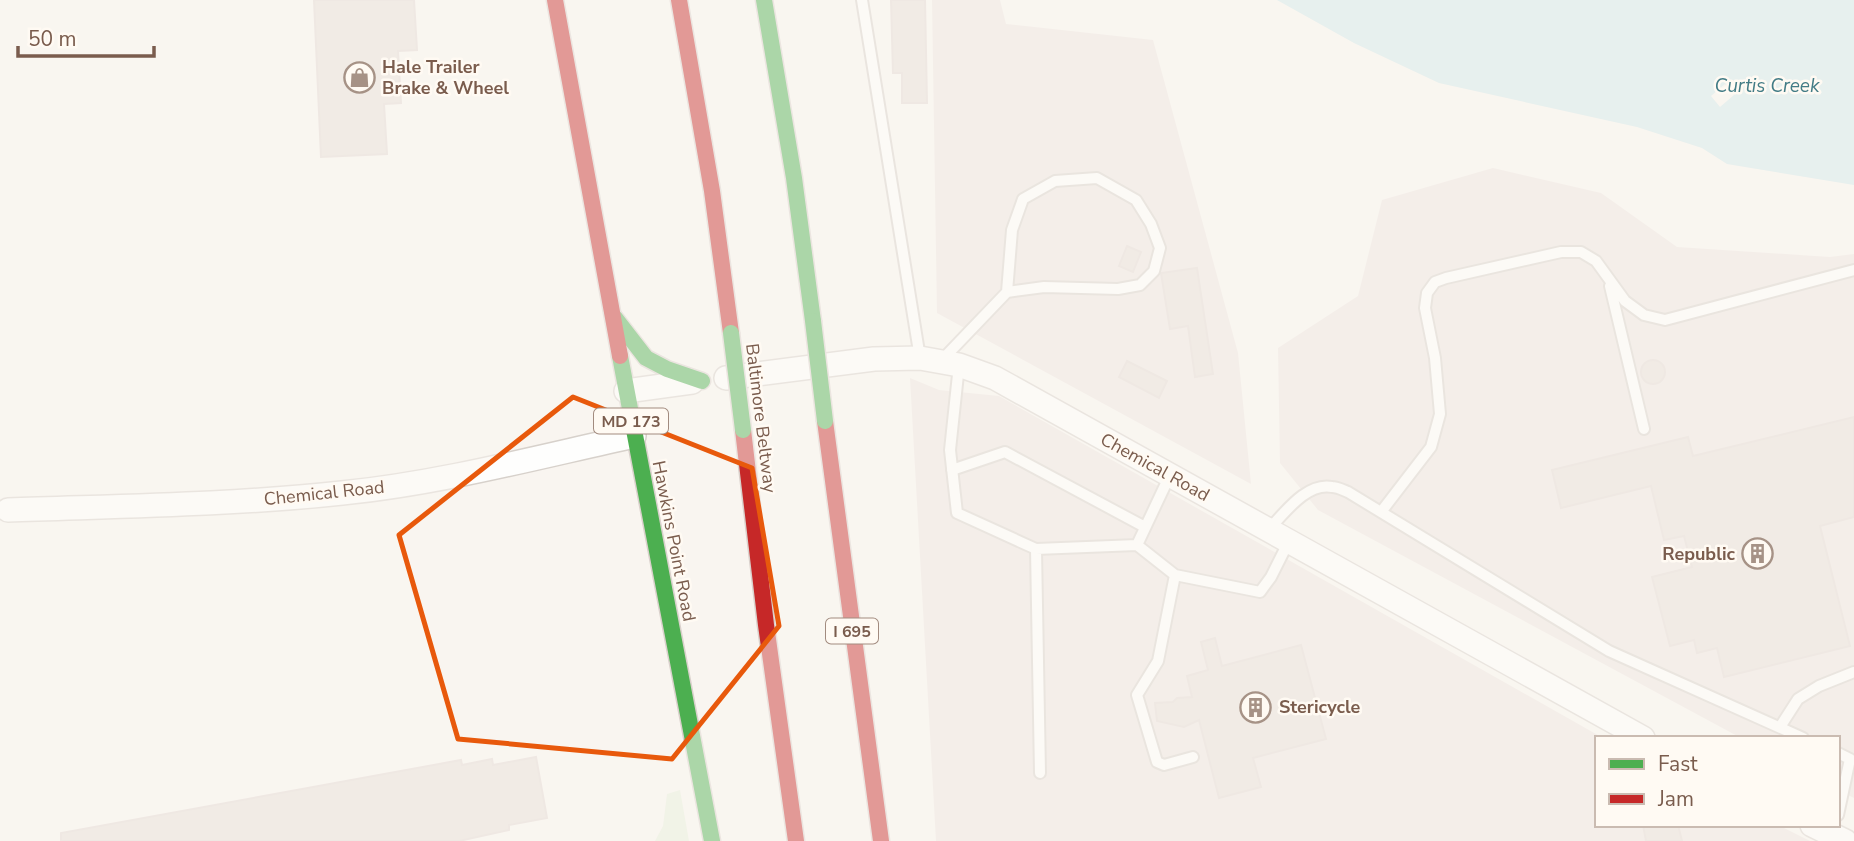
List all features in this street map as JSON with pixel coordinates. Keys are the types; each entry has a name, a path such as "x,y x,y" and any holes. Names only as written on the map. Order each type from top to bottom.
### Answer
{"main road":[{"name":"Hawkins Point Road","path":"555,0 634,436 712,841"},
{"name":"Baltimore Beltway","path":"678,0 712,191 796,841"},
{"name":"I 695","path":"764,0 794,178 881,841"},
{"path":"612,314 646,358 667,369 702,381"}],"street":[{"name":"Chemical Road","path":"626,391 874,359 940,362 995,378 1639,736"},
{"name":"Chemical Road","path":"8,510 252,501 344,493 418,482 634,436"}],"lane":[{"path":"862,0 940,362 957,513 1036,549 1137,545 1175,575 1260,592 1271,577 1289,541"},
{"path":"940,362 1007,292 1044,287 1118,289 1140,285 1154,271 1160,248 1152,224 1136,200 1097,178 1055,181 1023,199 1012,230 1007,292"},
{"path":"1381,512 1431,447 1440,414 1435,358 1425,307 1427,293 1435,282 1561,252 1581,252 1596,261 1625,301 1644,315 1665,320 1854,270"},
{"path":"1608,279 1644,429"},
{"path":"952,470 1005,452 1145,527"},
{"path":"1137,545 1170,475"},
{"path":"1268,530 1300,497 1316,488 1330,486 1348,492 1609,651 1799,736"},
{"path":"1036,549 1040,773"},
{"path":"1175,575 1158,661 1137,695 1157,762 1164,765 1193,757"},
{"path":"1780,727 1798,699 1819,686 1854,672"},
{"path":"1840,754 1850,759 1840,817"}],"highlighted area":[{"path":"573,397 752,468 779,626 672,759 458,739 399,535"}],"shaded area":[{"path":"932,0 1000,0 1006,24 1153,40 1238,353 1251,484 937,313"},
{"path":"1493,168 1601,193 1677,247 1830,257 1854,254 1854,798 1840,791 1840,736 1737,736 1318,510 1280,463 1278,348 1358,296 1382,200"},
{"path":"910,378 939,390 999,396 1599,736 1595,736 1595,827 1782,827 1810,841 936,841"}],"green space":[{"path":"680,790 689,841 655,841 663,826 667,794"}],"water":[{"name":"Curtis Creek","path":"1277,0 1854,0 1854,185 1727,164 1702,148 1637,127 1439,83 1354,43"}],"pier":[{"path":"1725,84 1734,95 1720,107 1711,96"}],"building":[{"name":"Hale Trailer Brake & Wheel","path":"314,0 414,0 417,50 398,51 401,103 384,104 387,154 321,157"},
{"path":"891,0 925,0 927,103 902,103 902,73 893,73"},
{"path":"1127,246 1141,252 1133,272 1119,266"},
{"path":"1197,268 1213,374 1195,377 1188,326 1170,329 1161,273"},
{"path":"1653,360 1662,363 1665,372 1662,381 1653,384 1644,381 1641,372 1644,363"},
{"path":"1127,361 1167,381 1159,398 1119,377"},
{"name":"Republic","path":"1854,417 1854,517 1820,526 1850,646 1724,677 1717,648 1697,653 1694,640 1670,646 1652,577 1692,567 1684,536 1664,540 1651,486 1561,508 1552,470 1688,437 1693,456"},
{"name":"Stericycle","path":"1215,638 1222,666 1301,645 1326,739 1253,758 1261,787 1219,798 1199,720 1184,727 1157,721 1155,703 1192,697 1187,676 1208,670 1201,642"},
{"path":"536,757 547,818 509,825 509,830 459,841 61,841 61,833 461,760 462,765 492,759 493,765"},
{"path":"1643,827 1678,827 1682,841 1646,841"}],"traffic: fast":[{"path":"764,0 794,178 813,321"},
{"path":"615,318 646,358 667,369 702,381"},
{"path":"813,321 825,421"},
{"path":"731,333 743,430"},
{"path":"620,356 712,841"}],"traffic: jam":[{"path":"555,0 620,356"},
{"path":"679,0 712,191 731,333"},
{"path":"825,421 881,841"},
{"path":"743,430 766,625 796,841"}],"place":[{"name":"Hale Trailer Brake & Wheel","path":"359,77"},
{"name":"Republic","path":"1758,554"},
{"name":"Stericycle","path":"1256,707"}]}
